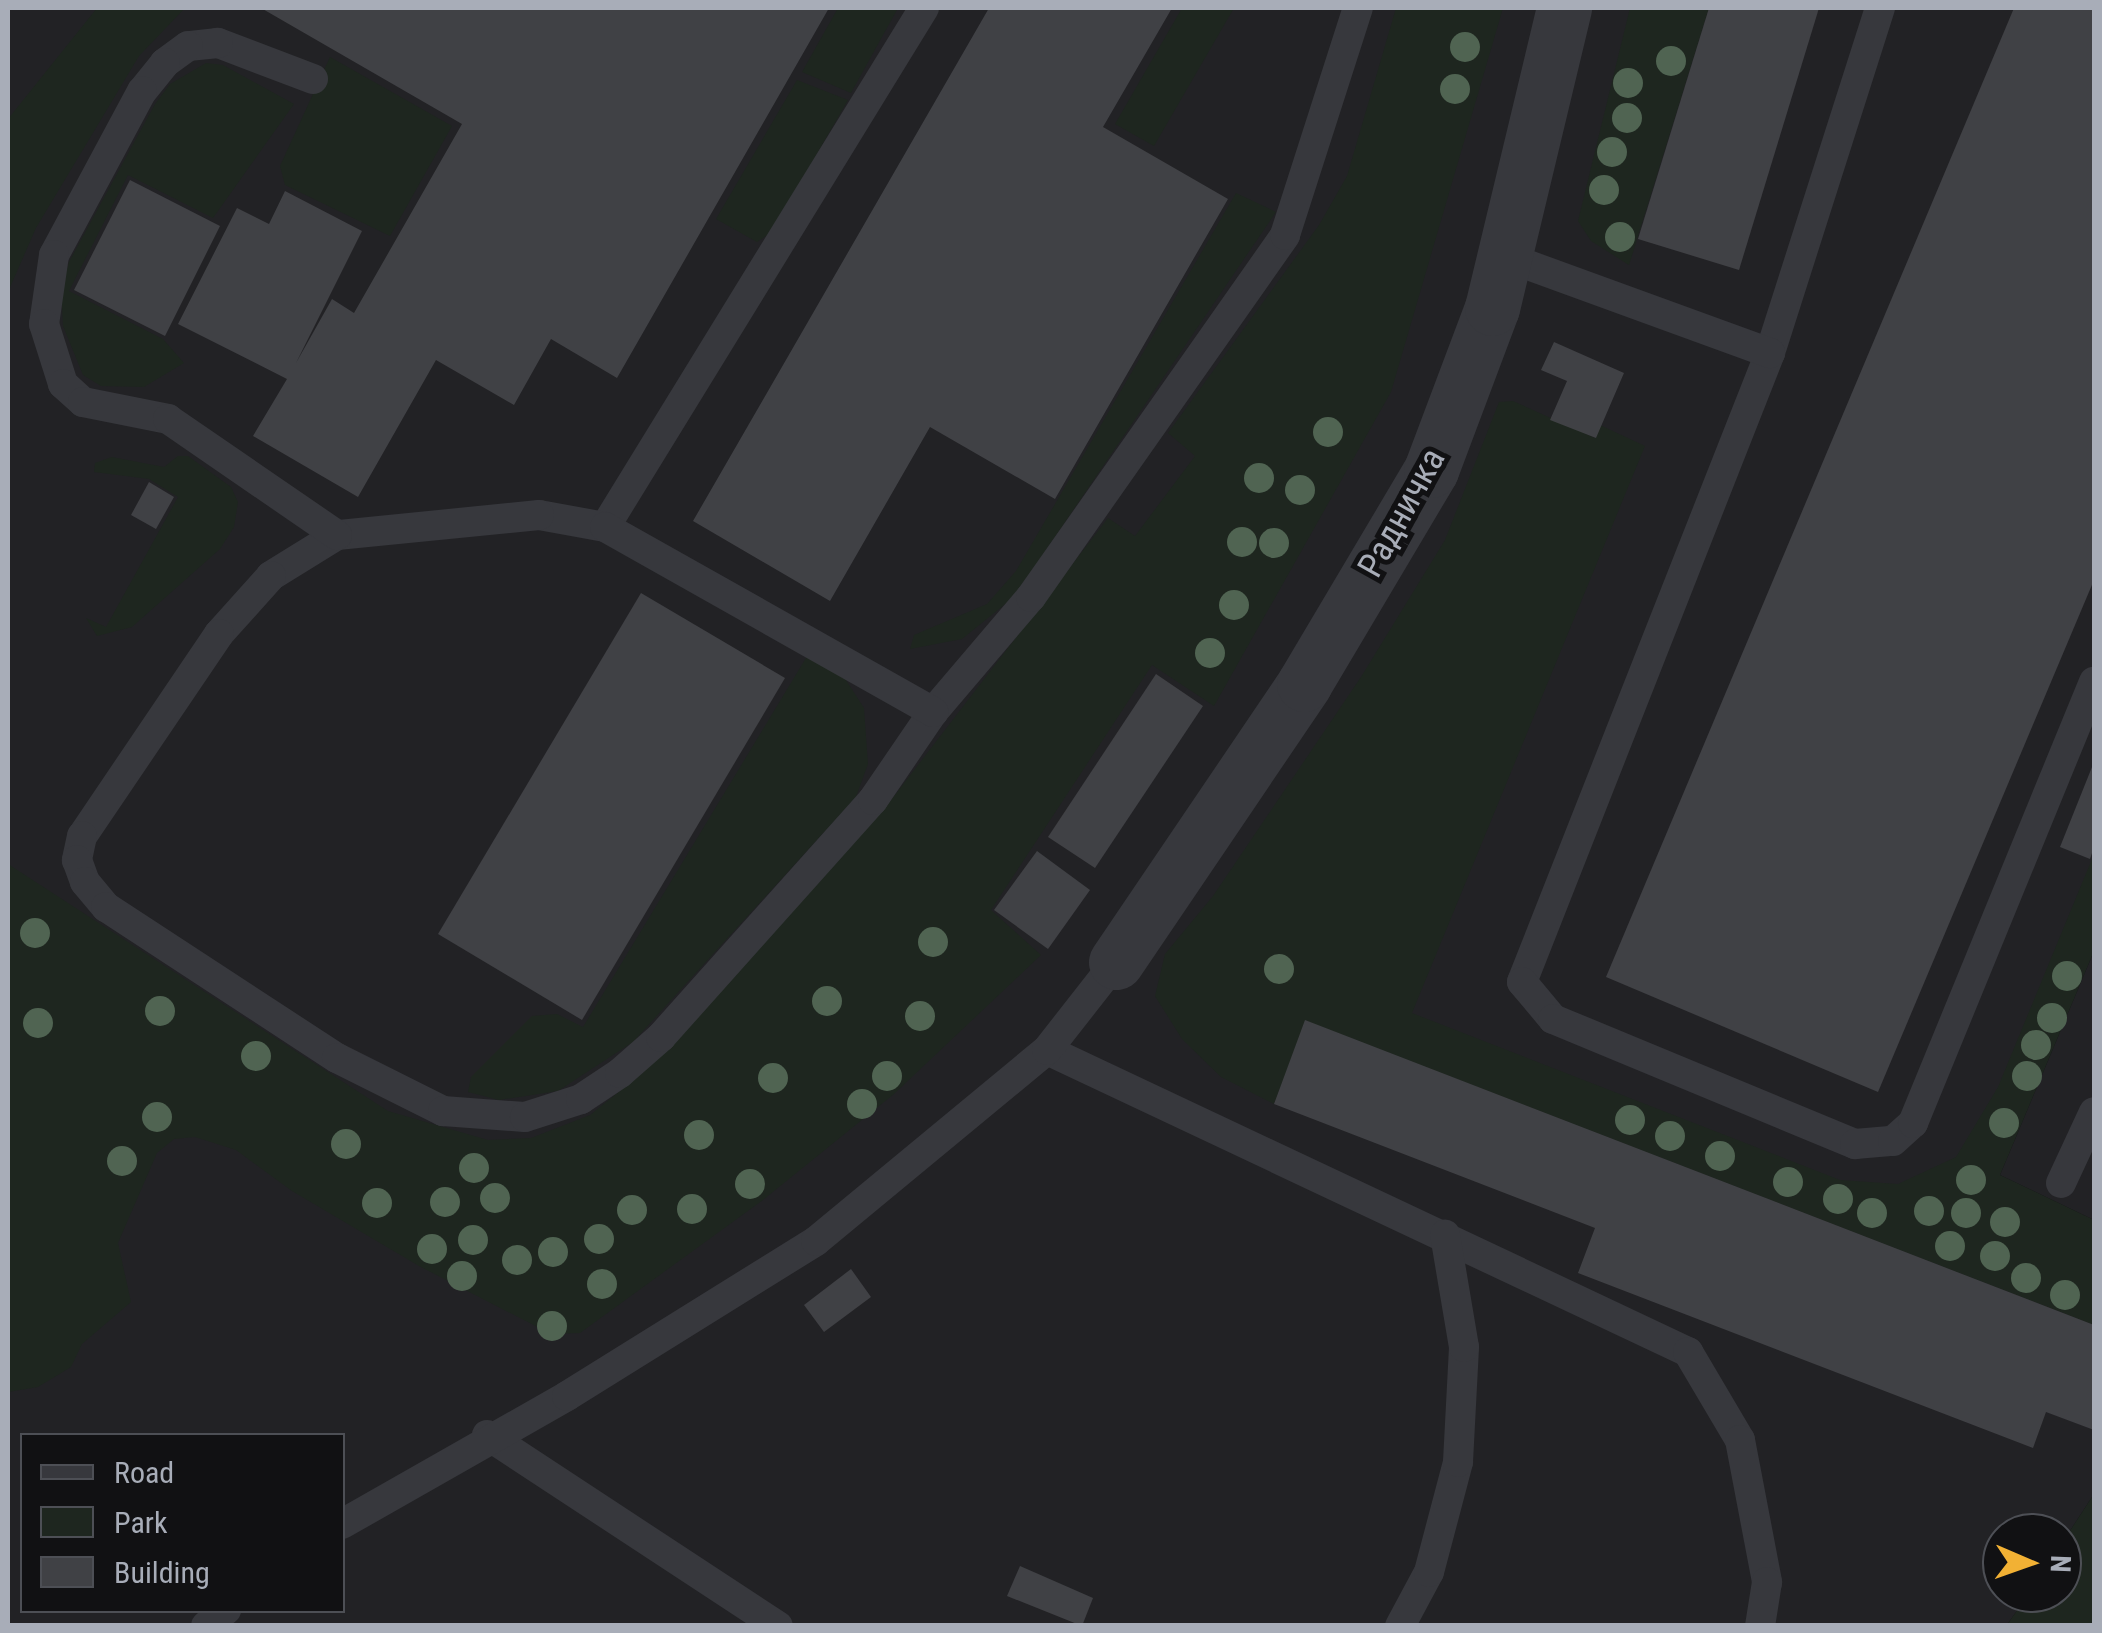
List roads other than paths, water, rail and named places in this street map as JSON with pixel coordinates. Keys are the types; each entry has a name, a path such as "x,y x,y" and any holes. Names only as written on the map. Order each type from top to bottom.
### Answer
{"street":[{"name":"Радничка","path":"1116,962 1304,684 1431,470 1506,257 1564,8"}],"lane":[{"path":"605,527 924,8"},
{"path":"932,712 605,527 539,514 337,534 271,576 218,634 82,836 77,860 84,882 106,907 336,1058 443,1110 525,1116 580,1099 661,1038 873,800 932,712 1031,597 1284,235 1358,8"},
{"path":"1880,8 1770,353 1522,982 1553,1019 1855,1144 1892,1141 1912,1123 2094,682"},
{"path":"313,78 218,44 188,46 164,62 54,255 44,324 63,384 83,402 168,418 337,534"},
{"path":"1506,257 1770,353"},
{"path":"345,1522 487,1436 567,1396 816,1240 1047,1050 1116,962"},
{"path":"1047,1050 1688,1352 1740,1440 1767,1582 1760,1626"},
{"path":"2062,1183 2094,1112"},
{"path":"1400,1626 1428,1572 1458,1462 1464,1347 1445,1235"},
{"path":"487,1436 778,1626"}]}
